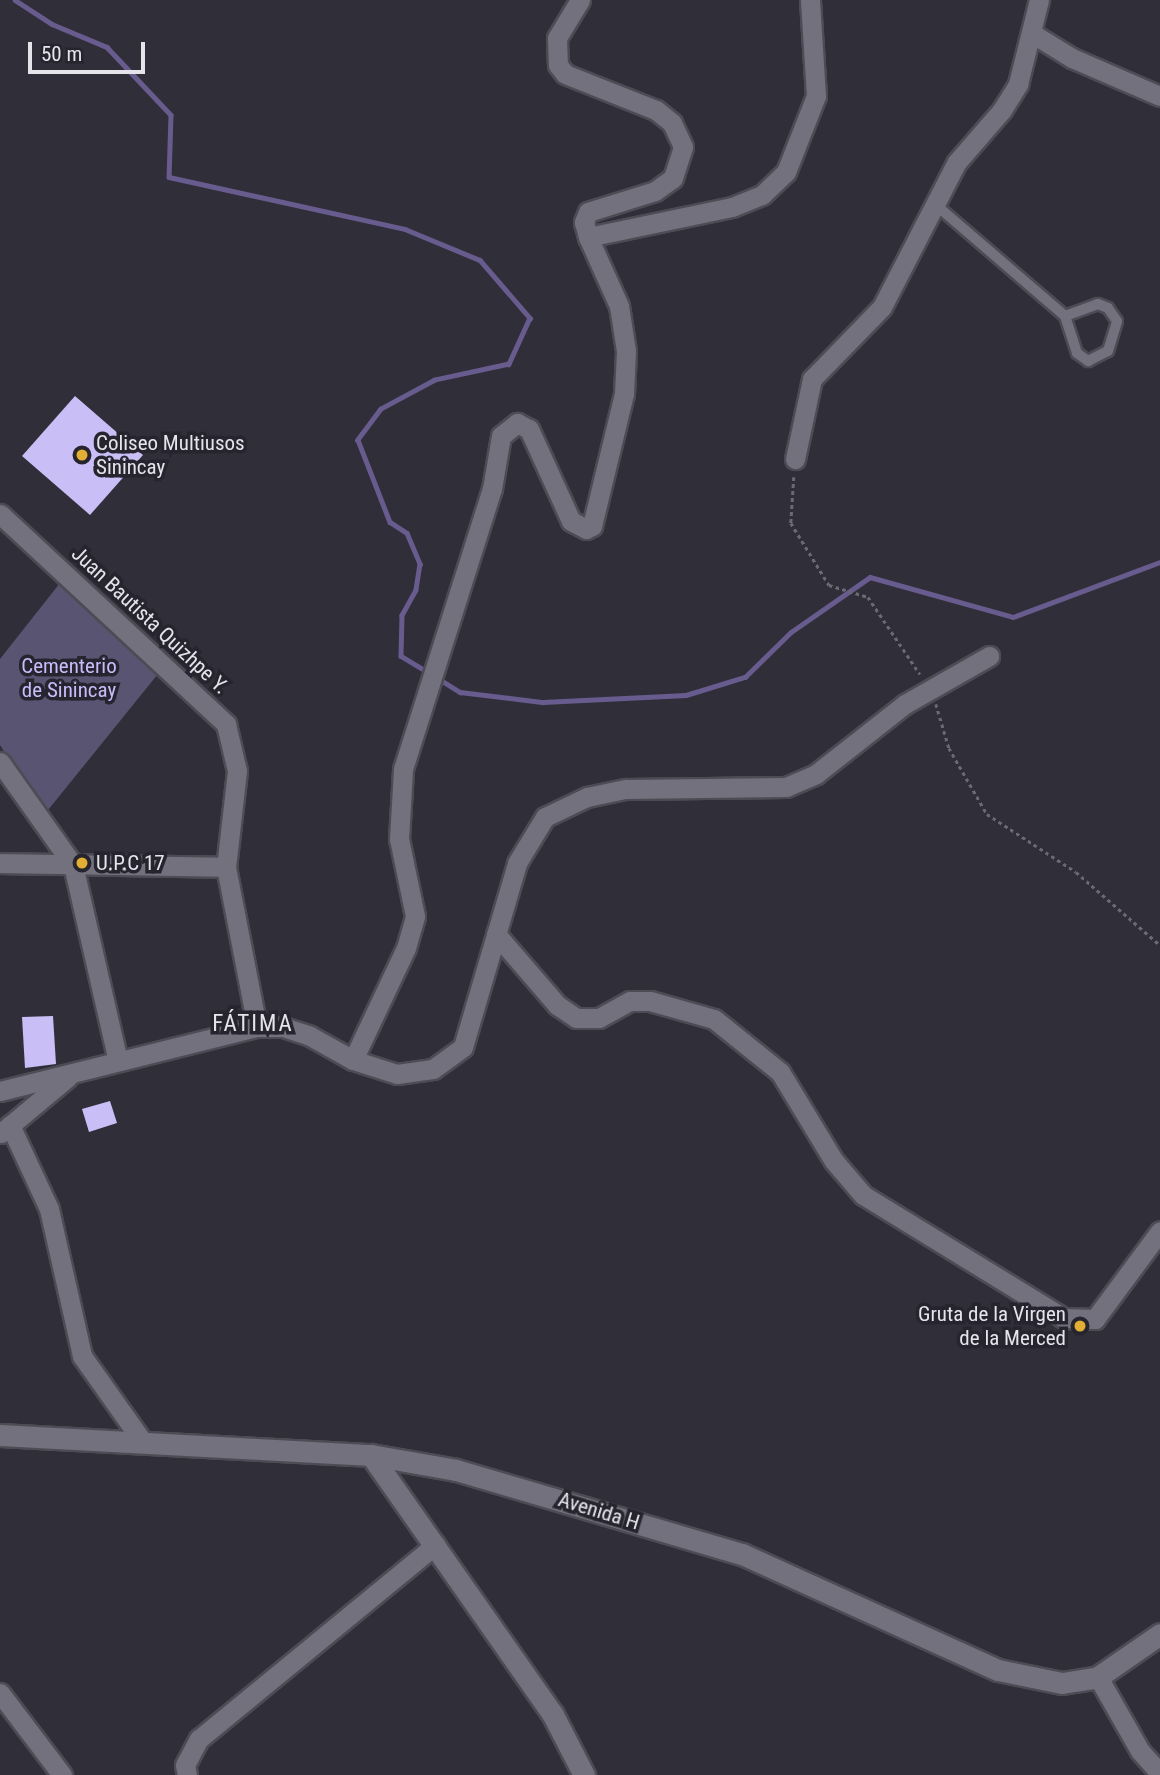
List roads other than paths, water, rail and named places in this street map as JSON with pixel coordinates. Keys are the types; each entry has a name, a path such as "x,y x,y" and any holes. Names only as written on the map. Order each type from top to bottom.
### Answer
{"street":[{"path":"353,1060 386,996 415,916 399,839 399,805 426,690 507,427 517,423 529,429 571,521 586,530 597,521 624,394 626,351 619,306 588,237 588,212 655,191 673,178 683,147 673,123 656,110 571,77 558,65 557,38 580,0"},
{"path":"588,237 732,207 762,195 786,172 816,96 810,0"},
{"path":"795,459 812,379 882,307 957,162 1018,84 1033,34 1039,0"},
{"path":"1033,34 1072,58 1160,96"},
{"name":"Juan Bautista Quizhpe Y.","path":"0,514 226,724 237,771 226,867 257,1027"},
{"path":"0,1091 68,1077 118,1060 257,1027 283,1027 310,1036 353,1060 397,1074 433,1069 463,1046 517,863 544,817 587,797 626,789 786,787 816,774 930,688 989,656"},
{"path":"0,762 73,865 118,1060"},
{"path":"0,863 226,867"},
{"path":"496,934 557,1005 576,1018 599,1017 630,1001 650,1001 714,1020 780,1072 834,1161 863,1195 1063,1318 1095,1319 1160,1231"},
{"path":"68,1077 5,1129 48,1209 82,1356 143,1442"},
{"name":"Avenida H","path":"0,1434 371,1455 456,1470 742,1554 998,1670 1062,1683 1098,1676 1160,1634"},
{"path":"371,1455 553,1715 584,1775"},
{"path":"187,1775 185,1765 199,1739 435,1545"},
{"path":"1098,1676 1140,1751 1160,1773"},
{"path":"0,1693 62,1775"}],"lane":[{"path":"936,205 1065,316 1077,353 1088,361 1108,351 1117,321 1108,308 1098,304 1065,316"}],"waterway":[{"path":"15,0 52,24 107,47 171,115 169,177 405,229 480,260 530,318 509,364 435,380 381,409 358,440 390,522 407,533 420,564 416,590 402,615 401,656 428,672"},
{"path":"439,679 460,692 543,702 686,695 745,677 791,632 870,577 1013,617 1160,562"}],"place":[{"name":"Coliseo Multiusos Sinincay","path":"82,455"},
{"name":"U.P.C 17","path":"82,863"},
{"name":"Gruta de la Virgen de la Merced","path":"1080,1326"}],"district":[{"name":"FÁTIMA","path":"253,1024"}],"park label":[{"name":"Cementerio de Sinincay","path":"69,678"}]}
